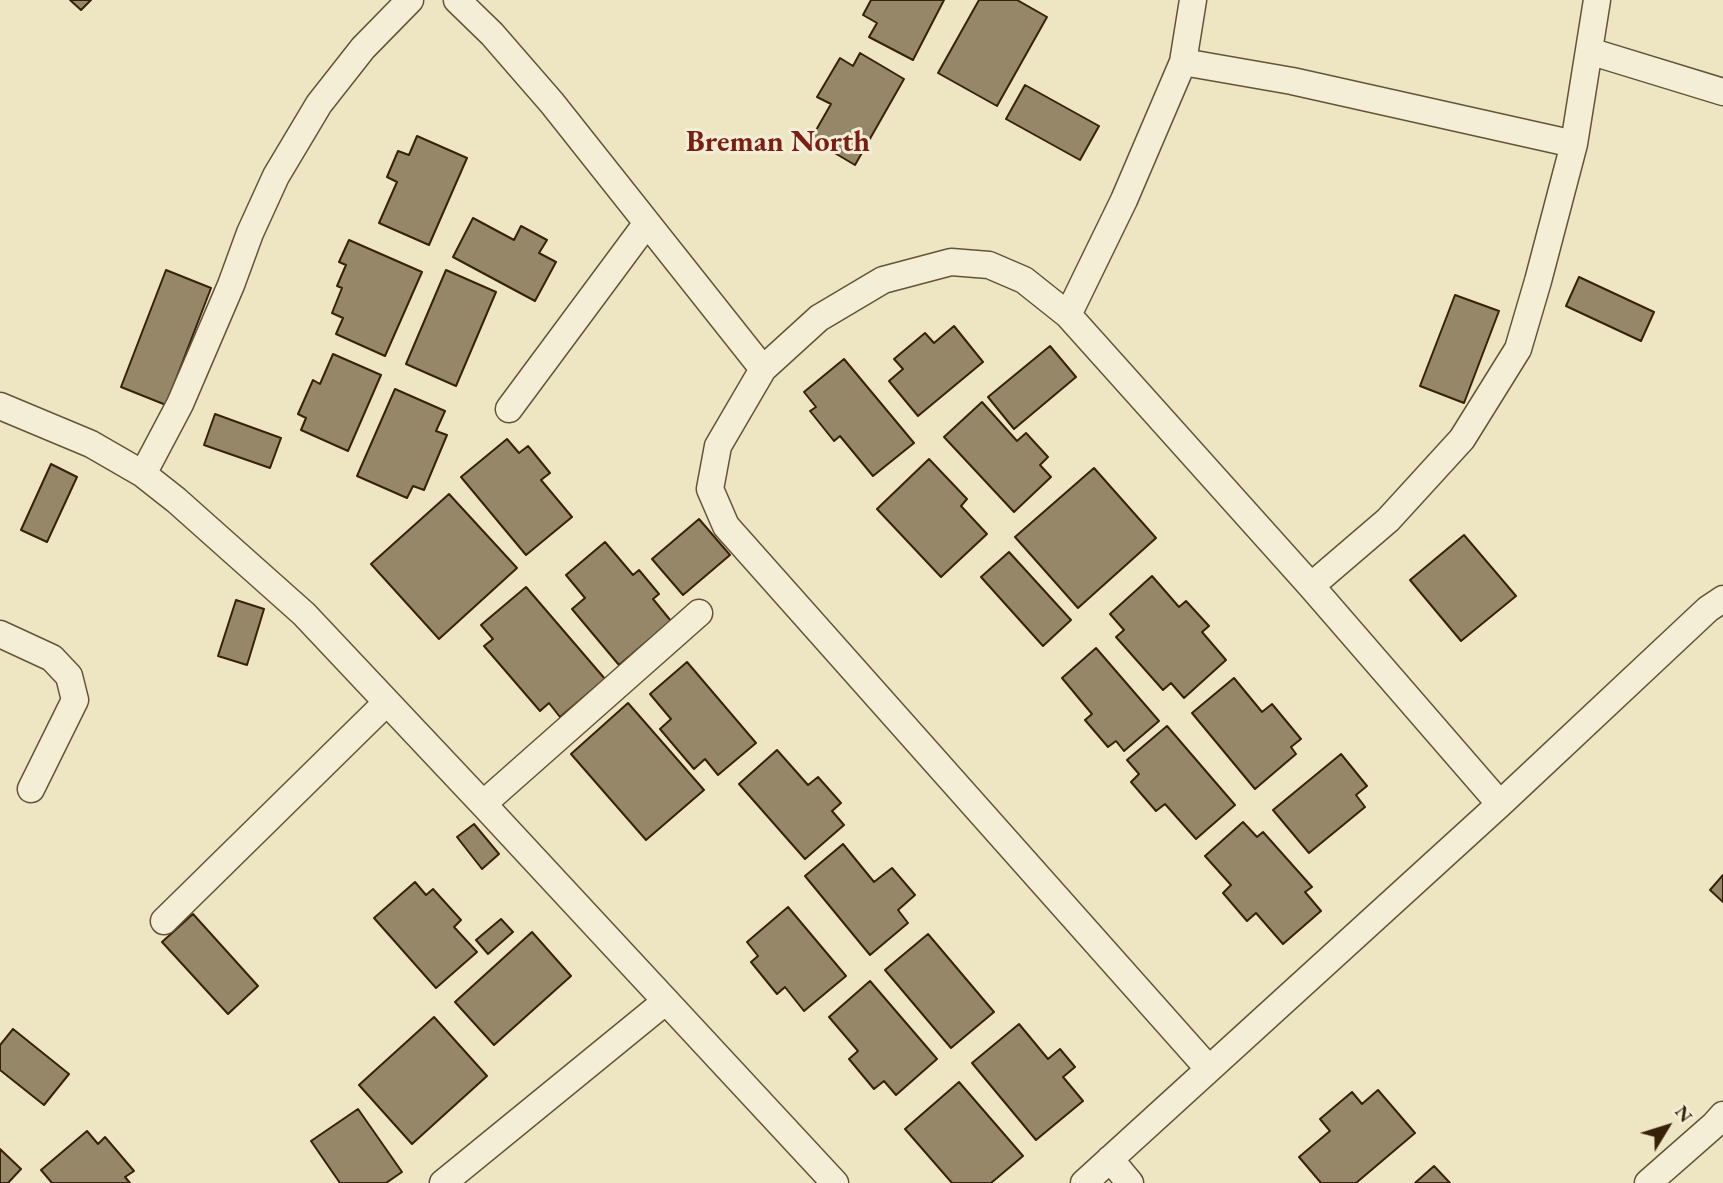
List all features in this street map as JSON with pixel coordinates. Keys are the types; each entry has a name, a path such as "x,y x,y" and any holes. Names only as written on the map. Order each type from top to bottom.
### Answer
{"street":[{"path":"143,474 180,404 276,176 319,104 363,48 410,0"},
{"path":"457,0 492,34 552,103 762,369"},
{"path":"1068,314 1124,200 1183,62 1193,0"},
{"path":"1311,586 1388,520 1462,439 1518,349 1574,144 1597,0"},
{"path":"1589,51 1723,92"},
{"path":"1183,62 1292,81 1574,144"},
{"path":"509,409 647,223"},
{"path":"1209,1068 726,526 710,489 718,446 762,369 819,318 883,280 951,262 989,265 1024,280 1068,314 1311,586 1500,804"},
{"path":"0,406 91,444 143,474 304,614 835,1183"},
{"path":"1084,1183 1500,804 1708,609 1723,599"},
{"path":"483,804 699,613"},
{"path":"0,634 52,658 69,676 75,700 31,789"},
{"path":"164,921 387,702"},
{"path":"443,1183 666,1001"},
{"path":"1648,1183 1723,1115"},
{"path":"1110,1159 1130,1183"}],"building":[{"path":"70,0 91,0 81,10"},
{"path":"871,0 944,0 913,60 869,37 877,23 863,15"},
{"path":"979,0 1017,0 1047,17 997,106 938,73"},
{"path":"860,53 904,79 855,165 811,139 831,104 817,97 840,58 853,66"},
{"path":"1025,85 1099,126 1080,160 1006,119"},
{"path":"417,136 467,158 429,245 379,223 397,182 387,177 398,151 409,155"},
{"path":"473,218 514,240 521,226 547,240 539,253 556,262 535,301 453,257"},
{"path":"349,240 422,272 385,356 336,334 343,318 332,313 342,288 337,286 346,265 339,262"},
{"path":"166,270 211,288 166,405 121,387"},
{"path":"446,270 496,292 456,386 406,364"},
{"path":"1579,277 1654,312 1641,341 1566,306"},
{"path":"1455,295 1499,311 1464,403 1420,386"},
{"path":"954,326 983,362 918,416 889,381 903,369 894,359 925,333 934,343"},
{"path":"1050,346 1076,377 1014,429 988,397"},
{"path":"333,354 381,375 348,451 301,430 306,418 298,414 313,380 320,384"},
{"path":"844,359 914,443 873,476 840,436 834,441 810,411 816,407 804,392"},
{"path":"395,389 445,411 436,431 447,435 424,490 413,486 407,498 357,476"},
{"path":"982,402 1017,441 1026,433 1048,457 1040,465 1051,477 1014,512 944,437"},
{"path":"215,414 281,438 270,468 204,445"},
{"path":"507,439 519,453 528,446 550,473 541,480 572,517 526,555 461,477"},
{"path":"929,459 967,499 961,506 987,534 941,577 877,509"},
{"path":"51,464 77,477 47,542 21,530"},
{"path":"1094,468 1156,538 1078,608 1015,537"},
{"path":"449,494 517,568 439,639 371,564"},
{"path":"699,519 730,555 683,595 652,559"},
{"path":"1464,535 1516,596 1461,641 1410,580"},
{"path":"605,542 633,575 639,570 659,594 653,599 671,621 619,665 572,609 585,598 566,575"},
{"path":"1009,552 1071,620 1043,646 981,577"},
{"path":"1152,576 1179,607 1186,601 1209,626 1202,632 1226,660 1184,698 1171,683 1163,690 1116,637 1124,630 1110,614"},
{"path":"526,587 605,679 560,717 549,703 540,711 484,646 493,639 481,625"},
{"path":"236,600 264,609 247,665 218,656"},
{"path":"1096,648 1159,721 1124,751 1116,741 1108,747 1085,720 1092,714 1062,678"},
{"path":"687,662 756,743 718,775 705,759 694,769 660,729 671,719 650,694"},
{"path":"1234,678 1262,712 1272,704 1301,739 1291,747 1296,754 1255,789 1192,713"},
{"path":"628,703 704,790 646,840 571,754"},
{"path":"1167,726 1235,805 1196,839 1165,804 1156,811 1131,782 1139,774 1127,760"},
{"path":"777,750 808,785 818,777 841,803 832,811 844,825 805,859 739,784"},
{"path":"1341,754 1367,786 1356,795 1365,807 1309,853 1273,810"},
{"path":"1243,822 1257,837 1263,832 1312,887 1305,892 1321,911 1283,944 1256,913 1247,921 1223,893 1231,885 1205,856"},
{"path":"474,824 499,854 482,869 457,837"},
{"path":"843,844 874,882 892,868 915,895 898,910 908,923 870,955 805,876"},
{"path":"1723,875 1723,902 1710,890"},
{"path":"415,882 426,895 433,889 461,920 454,927 477,952 436,988 374,918"},
{"path":"788,907 846,976 804,1011 785,987 777,994 751,962 758,956 747,942"},
{"path":"193,914 258,986 228,1014 162,942"},
{"path":"501,919 513,932 488,954 476,940"},
{"path":"532,932 571,976 494,1045 455,1002"},
{"path":"928,934 994,1012 951,1048 885,970"},
{"path":"870,981 937,1059 896,1095 884,1081 874,1089 849,1059 858,1051 829,1017"},
{"path":"434,1017 487,1076 412,1144 359,1085"},
{"path":"1019,1024 1048,1059 1060,1049 1075,1067 1063,1077 1083,1101 1036,1140 972,1063"},
{"path":"13,1029 69,1074 44,1105 0,1070 0,1045"},
{"path":"959,1082 1023,1156 991,1183 952,1183 905,1129"},
{"path":"1378,1090 1415,1133 1356,1183 1321,1183 1299,1157 1330,1131 1320,1119 1352,1092 1362,1104"},
{"path":"358,1109 402,1172 386,1183 340,1183 311,1141"},
{"path":"87,1131 98,1144 105,1137 134,1171 125,1177 130,1183 52,1183 41,1170"},
{"path":"0,1149 21,1169 8,1183 0,1183"},
{"path":"1434,1166 1450,1183 1415,1183"}],"district":[{"name":"Breman North","path":"778,143"}]}
